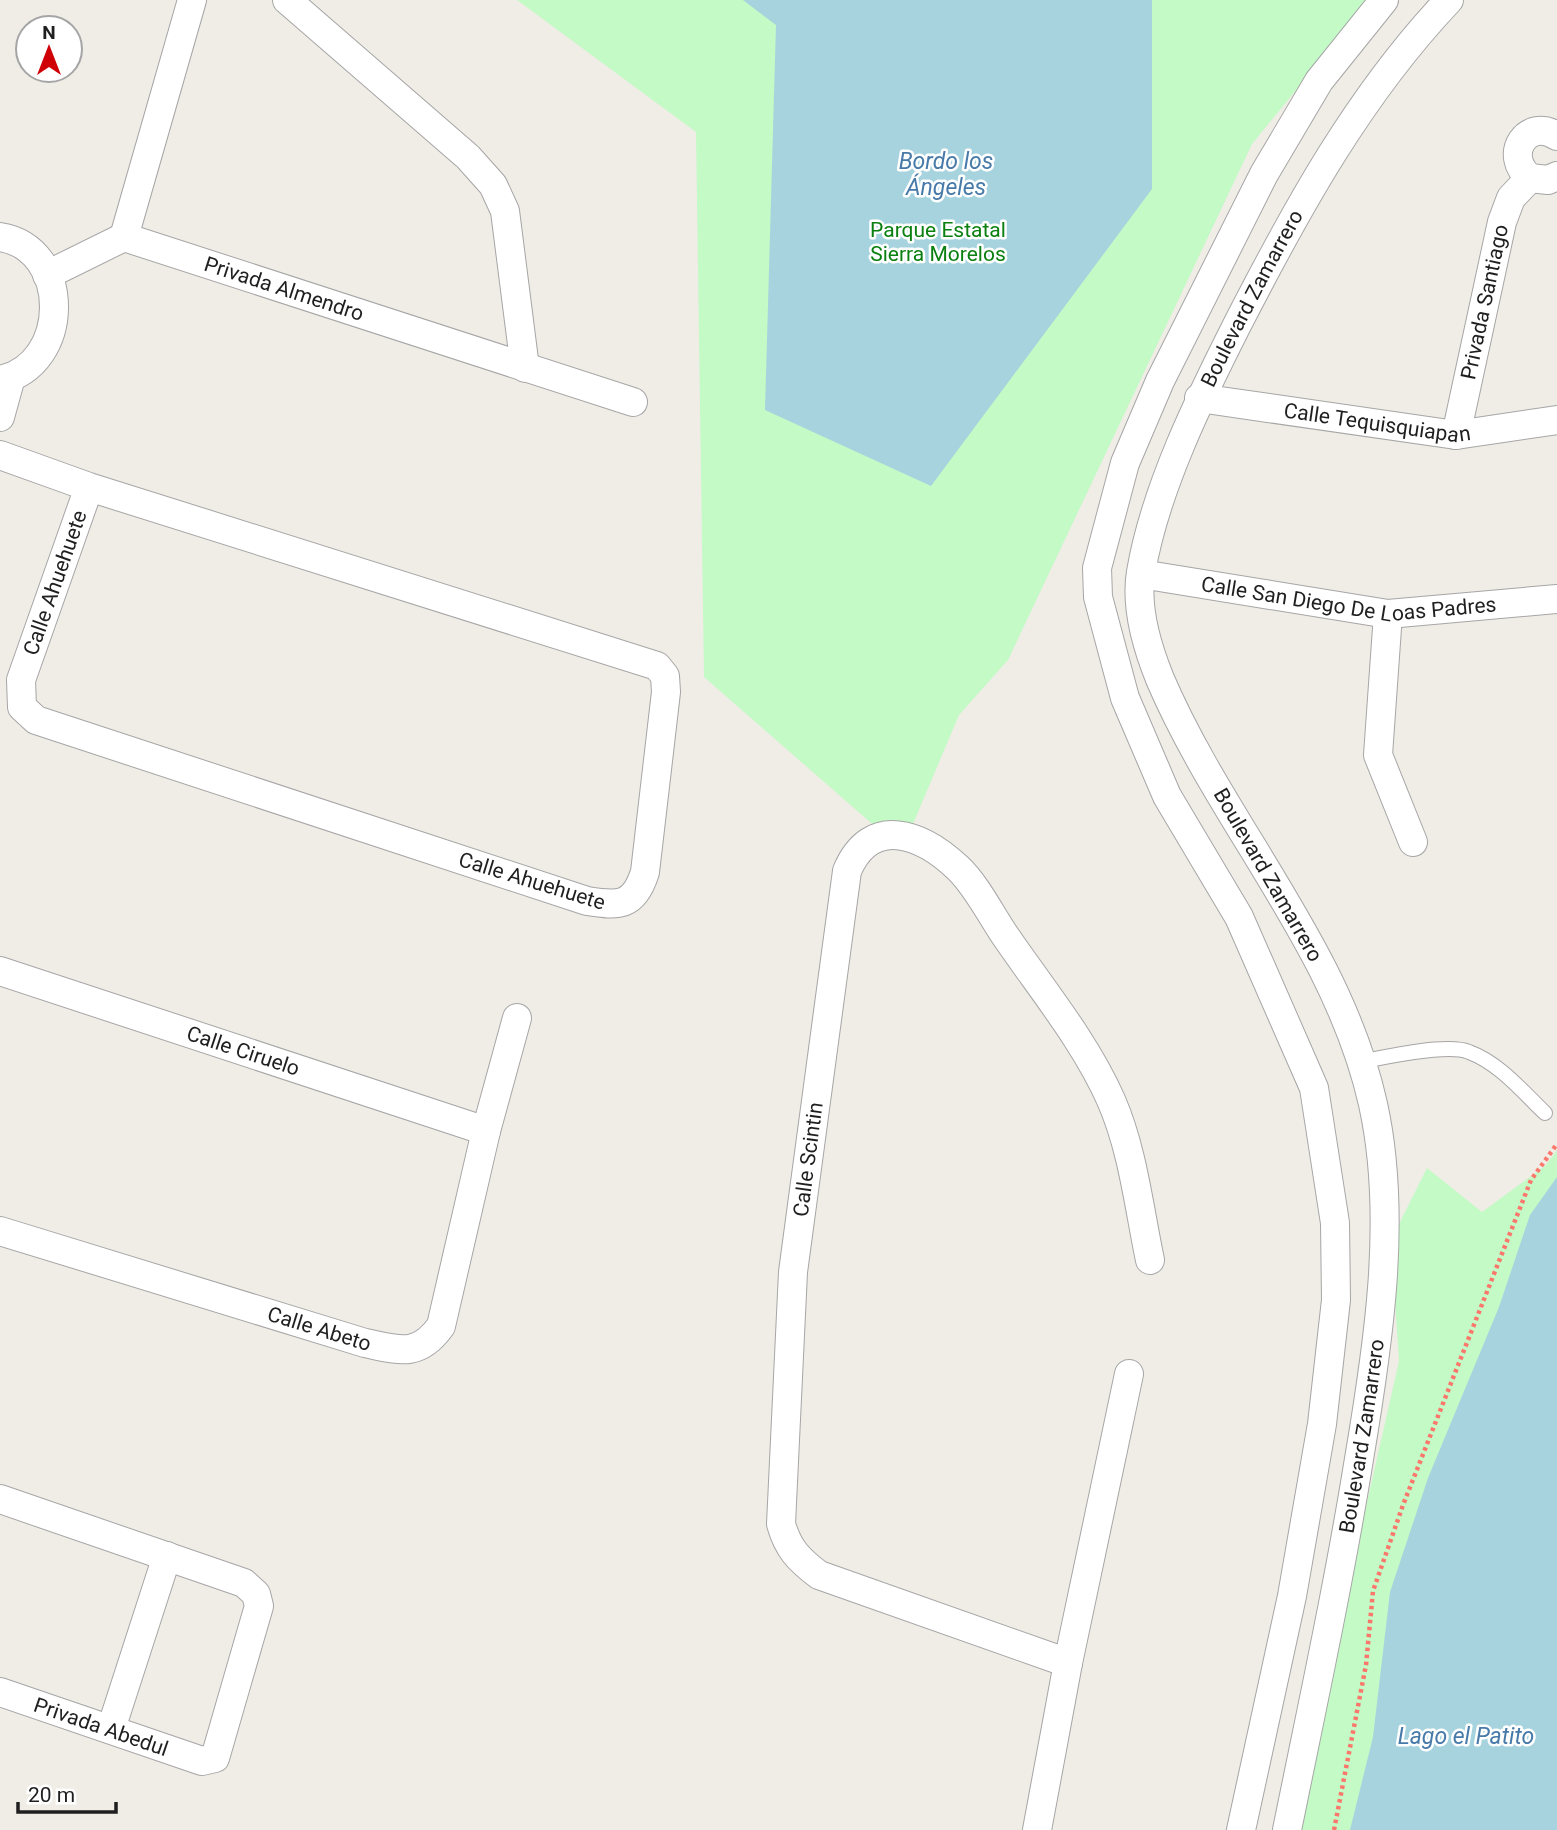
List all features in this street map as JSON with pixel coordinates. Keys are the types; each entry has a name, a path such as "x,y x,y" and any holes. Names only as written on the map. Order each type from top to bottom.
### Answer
{"street":[{"path":"47,275 124,237 192,0"},
{"path":"287,0 468,158 493,185 505,211 525,368"},
{"name":"Boulevard Zamarrero","path":"1241,1830 1292,1596 1322,1424 1336,1300 1335,1223 1314,1088 1240,917 1167,796 1125,698 1103,621 1098,597 1097,568 1125,463 1166,368 1264,174 1319,81 1384,0"},
{"name":"Boulevard Zamarrero","path":"1287,1830 1348,1525 1375,1364 1381,1301 1383,1170 1373,1103 1347,1020 1325,971 1183,730 1157,671 1140,612 1140,574 1162,496 1199,398 1290,222 1331,152 1418,33 1449,0"},
{"path":"1544,177 1523,173 1517,157 1522,141 1536,131 1557,136"},
{"name":"Privada Santiago","path":"1457,435 1502,222 1511,198 1544,177"},
{"path":"0,237 30,253 47,275 55,298 46,345 32,364 6,378 0,417"},
{"name":"Privada Almendro","path":"124,237 634,402"},
{"name":"Calle Tequisquiapan","path":"1199,398 1457,435 1557,419"},
{"name":"Calle Ahuehuete","path":"0,455 89,488 657,666 665,676 666,692 645,872 640,889 629,900 616,905 587,901 36,720 22,707 21,680 89,488"},
{"name":"Calle San Diego De Loas Padres","path":"1140,574 1388,614 1557,600"},
{"path":"1388,614 1378,755 1413,842"},
{"name":"Calle Scintin","path":"1068,1663 820,1575 800,1561 787,1545 781,1524 793,1272 847,871 855,852 869,839 887,835 908,836 928,845 960,869 1079,1044 1111,1099 1126,1144 1150,1260"},
{"path":"1227,896 1268,876"},
{"name":"Calle Ciruelo","path":"0,971 485,1131"},
{"name":"Calle Abeto","path":"0,1231 365,1343 402,1351 422,1346 441,1326 485,1131 517,1018"},
{"path":"1038,1830 1068,1663 1129,1374"},
{"path":"0,1499 166,1556 111,1729"},
{"name":"Privada Abedul","path":"0,1692 202,1761 215,1758 259,1606 256,1594 244,1583 166,1556"}],"lane":[{"path":"1360,1062 1408,1052 1467,1050 1503,1073 1545,1113"}],"path":[{"path":"1334,1830 1366,1665 1374,1591 1403,1505 1531,1180 1557,1144"}],"green space":[{"name":"Parque Estatal Sierra Morelos","path":"517,0 1370,0 1252,144 1008,660 959,715 902,850 704,677 696,132"},
{"name":"Lago el Patito","path":"1557,1150 1557,1830 1293,1830 1399,1361 1391,1240 1427,1168 1482,1212 1546,1165"}],"water":[{"name":"Bordo los Ángeles","path":"743,0 1152,0 1152,189 931,486 765,410 776,25"},
{"name":"Lago el Patito","path":"1557,1177 1557,1830 1350,1830 1373,1737 1390,1592 1428,1478 1499,1307 1530,1215"}]}
